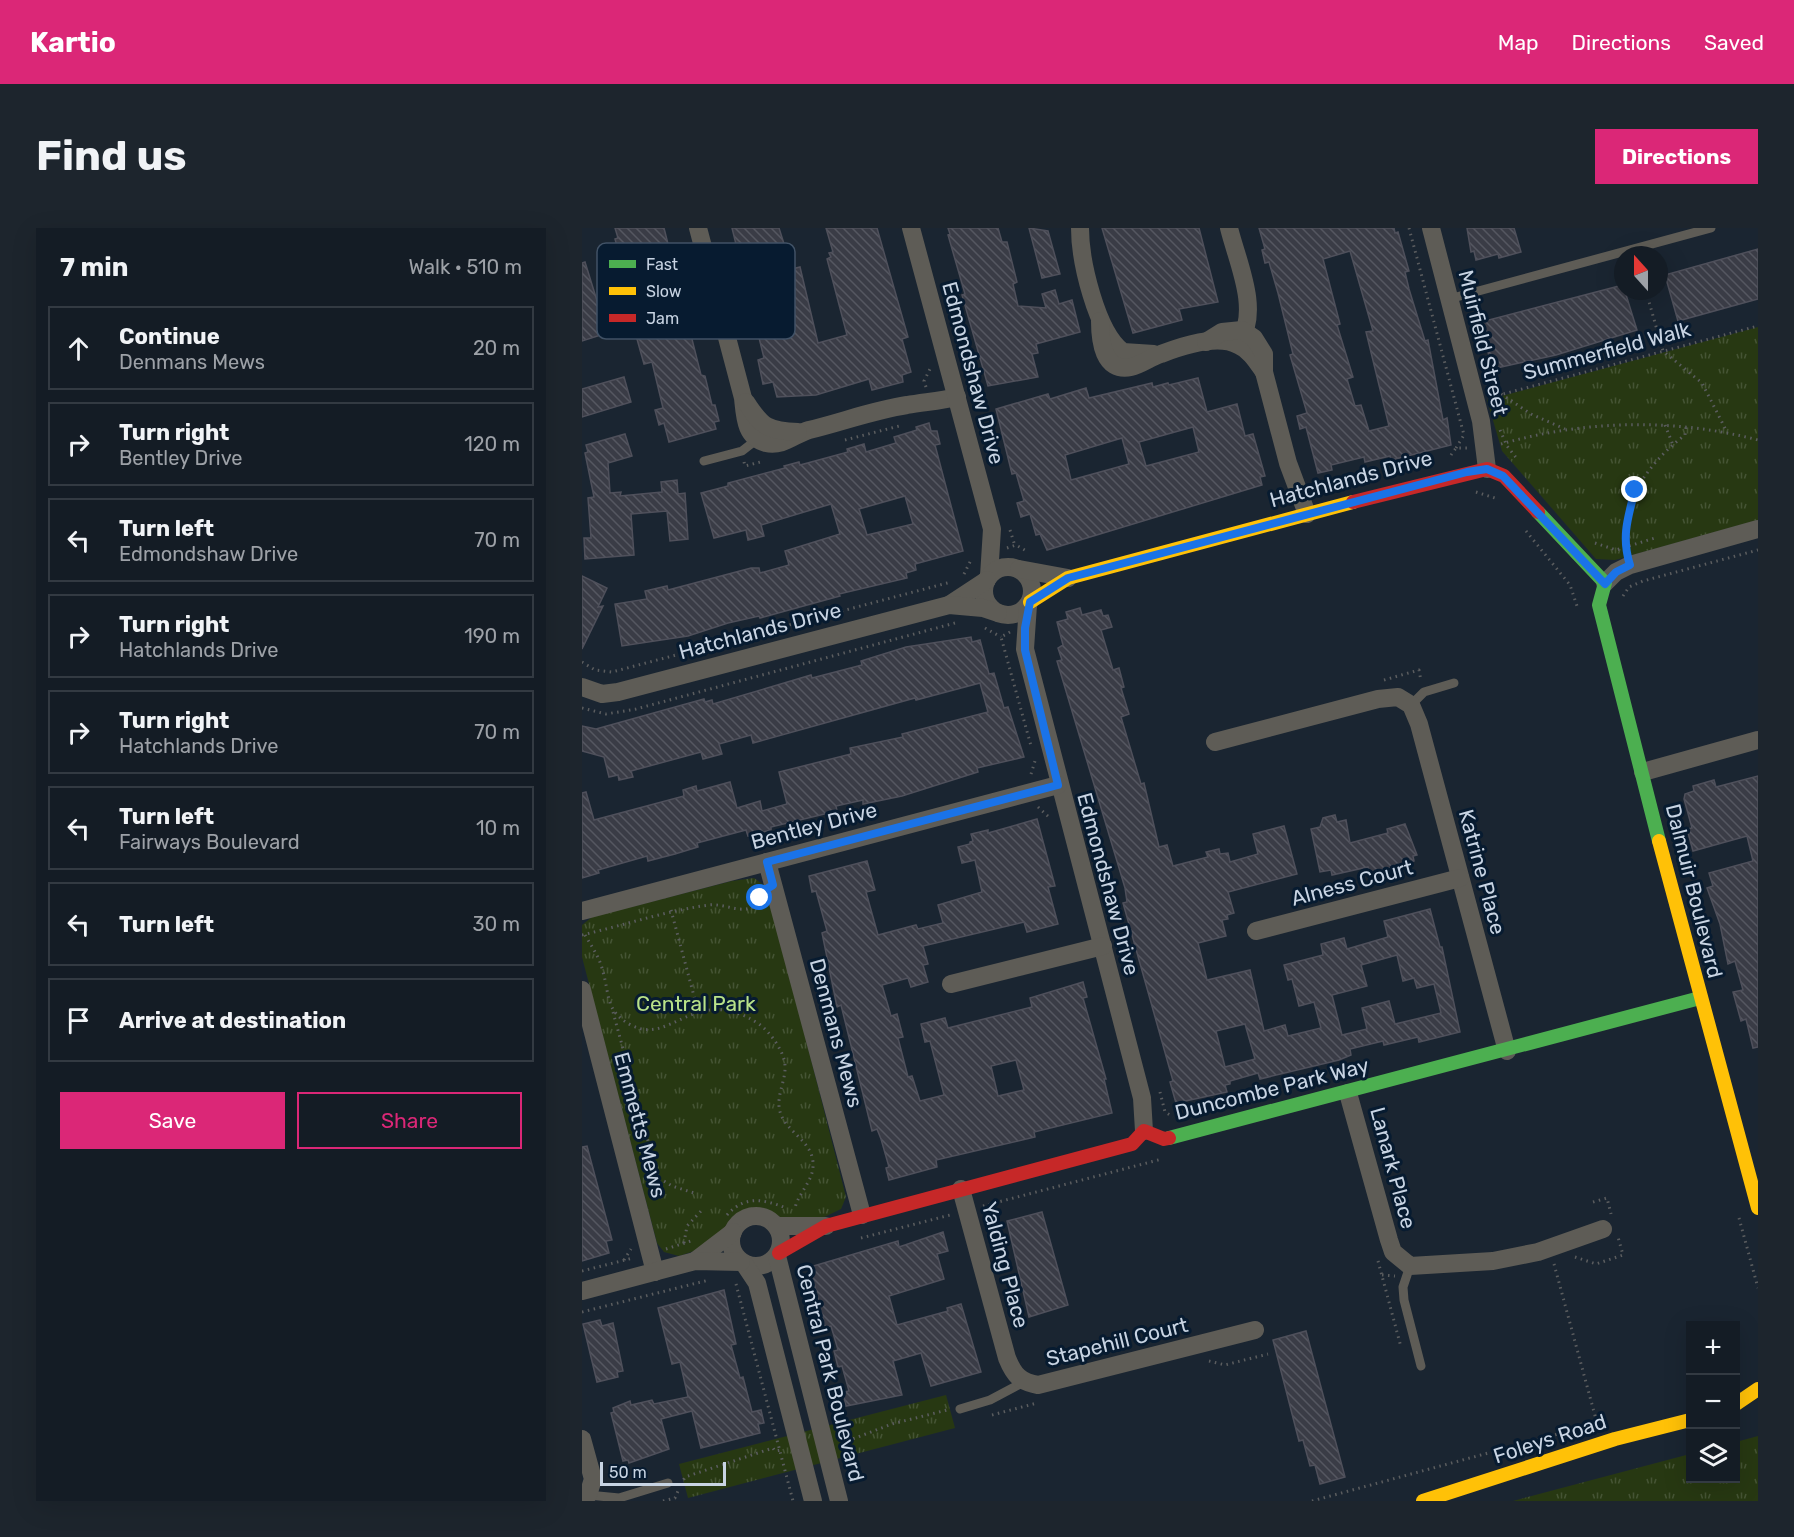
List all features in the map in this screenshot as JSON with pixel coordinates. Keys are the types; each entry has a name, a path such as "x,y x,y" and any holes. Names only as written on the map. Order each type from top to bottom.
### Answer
{"street":[{"path":"698,228 702,243"},
{"name":"Edmondshaw Drive","path":"911,228 992,529 1017,569"},
{"path":"1070,228 1080,236 1100,321 1115,346 1123,352 1133,355 1161,353 1240,335 1260,346 1264,354 1264,372 1301,515"},
{"path":"1229,228 1249,301 1240,335"},
{"name":"Muirfield Street","path":"1431,228 1481,421 1487,469"},
{"path":"727,339 743,398 756,418 762,434 774,431 805,432 910,413 955,391"},
{"path":"1487,469 1503,476 1523,494 1605,584 1616,572 1630,565 1758,529"},
{"name":"Hatchlands Drive","path":"1029,604 1068,578 1301,515 1467,472 1487,469"},
{"name":"Edmondshaw Drive","path":"988,578 992,529"},
{"path":"999,614 1016,614 1029,604 1032,587 1025,574 1017,569 1000,568 988,578 984,595 992,609 1018,629"},
{"name":"Hatchlands Drive","path":"1017,569 1068,578"},
{"name":"Hatchlands Drive","path":"582,687 602,694 618,692 949,605 988,578"},
{"name":"Dalmuir Boulevard","path":"1605,584 1599,605 1700,999 1758,1208"},
{"name":"Edmondshaw Drive","path":"1029,604 1018,629 1142,1098 1144,1131"},
{"name":"Hatchlands Drive","path":"949,605 983,609 999,614"},
{"path":"1215,742 1378,699 1398,697 1411,705"},
{"name":"Katrine Place","path":"1411,705 1419,724 1507,1051"},
{"path":"1643,772 1758,740"},
{"name":"Bentley Drive","path":"582,911 1058,785"},
{"name":"Denmans Mews","path":"767,862 862,1215"},
{"name":"Alness Court","path":"1256,931 1460,878"},
{"path":"951,984 1102,946"},
{"name":"Emmetts Mews","path":"582,990 655,1272"},
{"name":"Duncombe Park Way","path":"1144,1131 1164,1139 1177,1137 1700,999"},
{"name":"Lanark Place","path":"1348,1093 1393,1252 1410,1266"},
{"path":"582,1291 695,1261 724,1269 743,1263 759,1267 826,1227 862,1215 1132,1144 1144,1131"},
{"name":"Yalding Place","path":"961,1189 1007,1358 1014,1373 1024,1382"},
{"path":"695,1261 729,1225 736,1225 749,1217 764,1217 826,1227"},
{"name":"Central Park Boulevard","path":"789,1221 778,1254 839,1501"},
{"path":"729,1225 732,1249 757,1283 813,1501"},
{"path":"1410,1266 1492,1261 1538,1252 1603,1229"},
{"name":"Stapehill Court","path":"1024,1382 1038,1385 1255,1330"},
{"path":"1740,1401 1758,1389"},
{"path":"1740,1408 1758,1405"},
{"name":"Foleys Road","path":"1423,1501 1615,1439 1686,1421"},
{"path":"582,1439 593,1479 585,1497"}],"lane":[{"path":"1449,299 1711,228"},
{"path":"704,460 742,451 762,434"},
{"path":"1411,705 1424,692 1454,682"},
{"path":"1410,1266 1403,1287 1404,1300 1421,1366"},
{"name":"Stapehill Court","path":"960,1409 990,1400 1024,1382"},
{"path":"585,1497 619,1498 668,1483"}],"path":[{"path":"1409,228 1464,435 1456,448"},
{"path":"1649,300 1663,351 1702,383 1727,432"},
{"name":"Summerfield Walk","path":"1494,408 1491,397 1758,326"},
{"path":"913,386 925,383"},
{"path":"1501,394 1531,414 1567,429"},
{"path":"834,443 910,413"},
{"path":"1497,419 1505,443 1524,466"},
{"path":"1505,443 1567,429 1620,425 1686,426 1727,432 1758,440"},
{"path":"1665,425 1673,445"},
{"path":"1630,565 1625,546 1625,526 1635,490 1673,445 1685,435 1686,426"},
{"path":"742,451 745,466 767,460"},
{"path":"1473,491 1500,500"},
{"path":"1521,525 1570,585 1581,620"},
{"path":"1587,541 1616,549 1658,537"},
{"path":"1620,602 1629,587 1642,581 1758,550"},
{"path":"582,662 595,670 612,672 958,580"},
{"path":"582,708 606,714 636,709 960,622"},
{"path":"1018,629 1001,637 1035,762 1031,774 1038,810 1049,816 1052,827"},
{"path":"694,1193 658,1179 599,960 584,935 671,910 711,904 748,910 758,904 763,892 773,885"},
{"path":"671,910 698,1011"},
{"path":"613,1011 632,1026 655,1030 698,1011 718,1008 743,1015 765,1028 784,1059 779,1106 781,1114 791,1131 810,1150 813,1167 789,1221"},
{"path":"1159,1090 1165,1113 1177,1119"},
{"path":"729,1225 738,1205 751,1200 764,1200 789,1221"},
{"path":"994,1203 988,1214 994,1237"},
{"path":"684,1243 687,1226 702,1210"},
{"path":"789,1221 806,1210"},
{"path":"582,1271 699,1238"},
{"path":"1554,1264 1597,1424"},
{"path":"582,1312 724,1269 736,1281 793,1501"},
{"path":"1586,1426 1607,1421"},
{"path":"1312,1501 1574,1430"}],"green space":[{"path":"1758,327 1758,520 1615,560 1596,559 1502,451 1487,400"},
{"name":"Central Park","path":"754,878 767,887 846,1197 841,1209 818,1220 785,1219 761,1209 748,1211 703,1248 679,1256 664,1252 657,1243 582,957 582,925 592,917 732,881"},
{"path":"946,1395 955,1428 688,1498 679,1464"},
{"path":"1758,1436 1758,1501 1513,1501 1686,1455 1686,1483 1740,1483 1740,1441"}],"building":[{"path":"615,228 664,228 668,243 616,243 615,239 618,238"},
{"path":"732,228 779,228 784,243 736,243"},
{"path":"826,228 877,228 908,337 902,339 911,372 902,375 903,382 872,390 869,379 816,395 777,397 773,382 763,384 758,360 764,358 759,339 795,339 795,268 800,267 818,343 847,335 827,259 831,257 829,253 833,252"},
{"path":"948,228 998,228 1002,242 1007,242 1017,282 1013,284 1018,306 1046,308 1042,294 1055,290 1059,304 1072,300 1080,332 1036,344 1038,353 1032,354 1038,377 988,386 962,295 965,294"},
{"path":"1029,228 1048,231 1060,274 1042,278"},
{"path":"1102,228 1199,228 1218,302 1179,309 1182,320 1133,333"},
{"path":"1259,228 1394,228 1395,233 1398,232 1409,271 1405,272 1409,289 1425,341 1428,340 1443,420 1447,418 1451,445 1391,460 1390,456 1365,462 1364,457 1331,465 1332,470 1318,473 1306,427 1300,429 1297,416 1307,413 1290,355 1293,354 1278,293 1269,262 1265,263 1262,250 1265,249","holes":["1350,251 1373,331 1366,332 1389,426 1369,431 1361,405 1355,406 1347,379 1353,377 1337,325 1340,324 1323,259"]},
{"path":"1467,228 1514,228 1521,252 1499,258 1498,254 1476,260 1474,251 1471,252"},
{"path":"1758,249 1758,299 1678,321 1668,286 1668,274"},
{"path":"585,262 597,301 597,336 582,341 582,263"},
{"path":"1614,287 1614,300 1628,300 1637,330 1556,355 1492,369 1481,322"},
{"path":"637,339 692,339 701,375 705,376 712,405 715,405 719,421 714,422 716,429 669,442 664,423 659,425 655,410 663,408 652,362 644,364"},
{"path":"624,377 631,402 582,417 582,389"},
{"path":"1198,378 1207,412 1237,404 1245,436 1253,434 1265,476 1260,477 1262,485 1047,550 1040,534 1036,535 1030,514 1021,517 1017,503 1024,501 1016,473 1012,474 996,409 1048,394 1050,399 1086,388 1089,398 1152,383 1153,387 1168,383 1169,385","holes":["1193,427 1199,452 1146,466 1139,442","1122,438 1129,464 1071,480 1065,455"]},
{"path":"929,423 931,431 937,431 940,444 935,445 963,551 915,564 916,570 906,573 907,578 839,594 840,596 760,618 759,616 728,623 688,636 622,646 615,604 647,599 645,591 667,586 668,590 751,568 759,568 760,573 789,565 785,551 840,534 831,504 761,525 764,536 748,540 746,530 714,538 701,493 728,486 728,483 785,468 784,466 799,462 800,465 848,452 847,449 864,444 866,452 896,443 894,437 917,430 916,427","holes":["905,496 913,524 867,535 859,509"]},
{"path":"625,434 632,456 608,463 610,493 621,492 620,496 662,492 661,482 677,480 678,494 685,493 688,539 670,541 667,511 631,514 634,555 585,559 584,538 591,538 588,498 594,497 585,453 588,452 586,445"},
{"path":"582,576 607,588 598,607 603,606 582,649"},
{"path":"1080,608 1082,615 1101,610 1103,616 1108,615 1112,627 1101,630 1113,670 1119,668 1124,687 1121,688 1129,714 1121,717 1141,784 1144,783 1159,847 1167,845 1173,866 1208,857 1206,852 1219,849 1220,854 1228,853 1230,862 1258,854 1253,834 1284,826 1297,874 1228,892 1234,913 1227,915 1228,919 1222,920 1226,936 1198,943 1207,980 1250,970 1264,1031 1285,1025 1288,1036 1321,1028 1314,1002 1299,1006 1292,979 1288,980 1284,965 1323,955 1321,944 1344,938 1347,949 1388,937 1384,921 1430,909 1440,947 1442,947 1460,1032 1419,1042 1418,1037 1384,1045 1383,1041 1350,1049 1351,1055 1339,1060 1260,1079 1258,1073 1230,1081 1230,1084 1225,1085 1227,1092 1176,1103 1170,1082 1173,1081 1123,903 1127,902 1125,888 1057,661 1062,660 1058,648 1063,645 1057,622 1068,619 1066,612","holes":["1397,955 1403,981 1414,978 1417,988 1434,984 1441,1013 1395,1024 1389,1001 1362,1008 1367,1029 1342,1035 1332,995 1367,986 1361,965","1245,1024 1255,1059 1225,1067 1216,1031"]},
{"path":"971,637 972,642 980,640 989,674 994,673 1004,708 1008,707 1024,757 977,768 978,772 902,796 863,804 863,800 836,806 837,811 771,827 771,830 748,836 746,830 697,843 698,847 675,854 648,861 647,856 598,870 599,873 582,878 582,793 586,792 594,820 684,796 683,790 696,786 697,791 730,782 737,808 760,801 762,811 787,804 779,772 851,754 850,748 903,737 902,734 988,712 980,683 916,700 915,698 753,743 751,735 719,744 722,754 703,759 701,752 631,771 633,777 619,780 618,775 609,777 604,757 582,751 582,726 596,729 704,699 705,702 712,700 713,704 811,675 812,678 862,665 861,661 906,647"},
{"path":"1758,776 1758,1047 1753,1048 1746,1019 1741,1021 1733,992 1743,990 1735,961 1728,964 1720,924 1707,888 1713,886 1709,873 1753,861 1747,836 1693,851 1687,829 1692,828 1684,799 1685,794 1694,791 1693,786 1714,780 1716,787"},
{"path":"1335,815 1337,822 1346,820 1350,843 1388,833 1387,829 1405,824 1417,855 1413,856 1414,861 1370,873 1368,867 1332,875 1331,870 1320,872 1311,829 1320,827 1323,818"},
{"path":"1037,819 1055,886 1048,887 1058,924 1027,932 1024,922 923,946 928,964 923,965 928,982 911,987 908,978 882,985 891,1016 897,1014 903,1037 898,1038 908,1077 912,1076 920,1101 944,1095 930,1041 925,1042 921,1024 945,1018 948,1028 1032,1007 1030,998 1083,982 1087,997 1083,998 1106,1079 1104,1079 1112,1113 1034,1132 1035,1137 936,1160 937,1167 889,1180 886,1168 889,1167 877,1129 872,1131 841,1005 837,1007 822,933 827,931 816,891 812,892 809,876 867,861 875,890 866,892 878,935 916,925 918,929 943,923 938,905 982,892 975,860 962,863 958,847 973,841 971,834 988,830 988,833","holes":["1016,1060 1024,1090 998,1096 991,1066"]},
{"path":"587,1146 612,1240 606,1241 609,1253 582,1261 582,1147"},
{"path":"1042,1212 1068,1305 1029,1317 1007,1221"},
{"path":"943,1232 948,1251 937,1254 944,1279 889,1296 897,1325 948,1311 947,1308 961,1304 981,1372 931,1386 921,1353 893,1361 902,1395 846,1406 843,1392 849,1391 842,1366 838,1367 834,1351 838,1350 831,1326 825,1327 810,1267 898,1241 899,1247"},
{"path":"724,1290 736,1344 731,1345 740,1378 743,1377 752,1412 761,1410 764,1423 758,1424 760,1433 701,1448 692,1411 661,1419 669,1449 629,1463 628,1460 623,1461 611,1413 614,1412 613,1408 630,1401 631,1405 652,1400 654,1404 688,1397 680,1362 672,1364 658,1308"},
{"path":"600,1320 602,1326 613,1323 623,1371 617,1372 618,1377 597,1382 583,1324"},
{"path":"1306,1331 1345,1477 1320,1484 1315,1465 1310,1466 1303,1440 1299,1441 1273,1340"}],"traffic: fast":[{"path":"1538,512 1605,583 1599,605 1659,841"},
{"path":"1169,1138 1700,998"}],"traffic: slow":[{"path":"1030,602 1068,578 1353,502"},
{"path":"1659,841 1758,1208"},
{"path":"1740,1401 1758,1389"},
{"path":"1423,1501 1615,1439 1686,1421"}],"traffic: jam":[{"path":"1353,502 1487,469 1504,476 1538,512"},
{"path":"779,1253 826,1226 1132,1144 1144,1131 1164,1139 1169,1138"}],"route":[{"path":"760,898 763,892 773,885 767,862 1058,785 1025,650 1025,628 1030,602 1068,578 1467,472 1487,469 1503,476 1523,494 1605,584 1616,572 1630,565 1624,540 1625,526 1635,490"}]}
